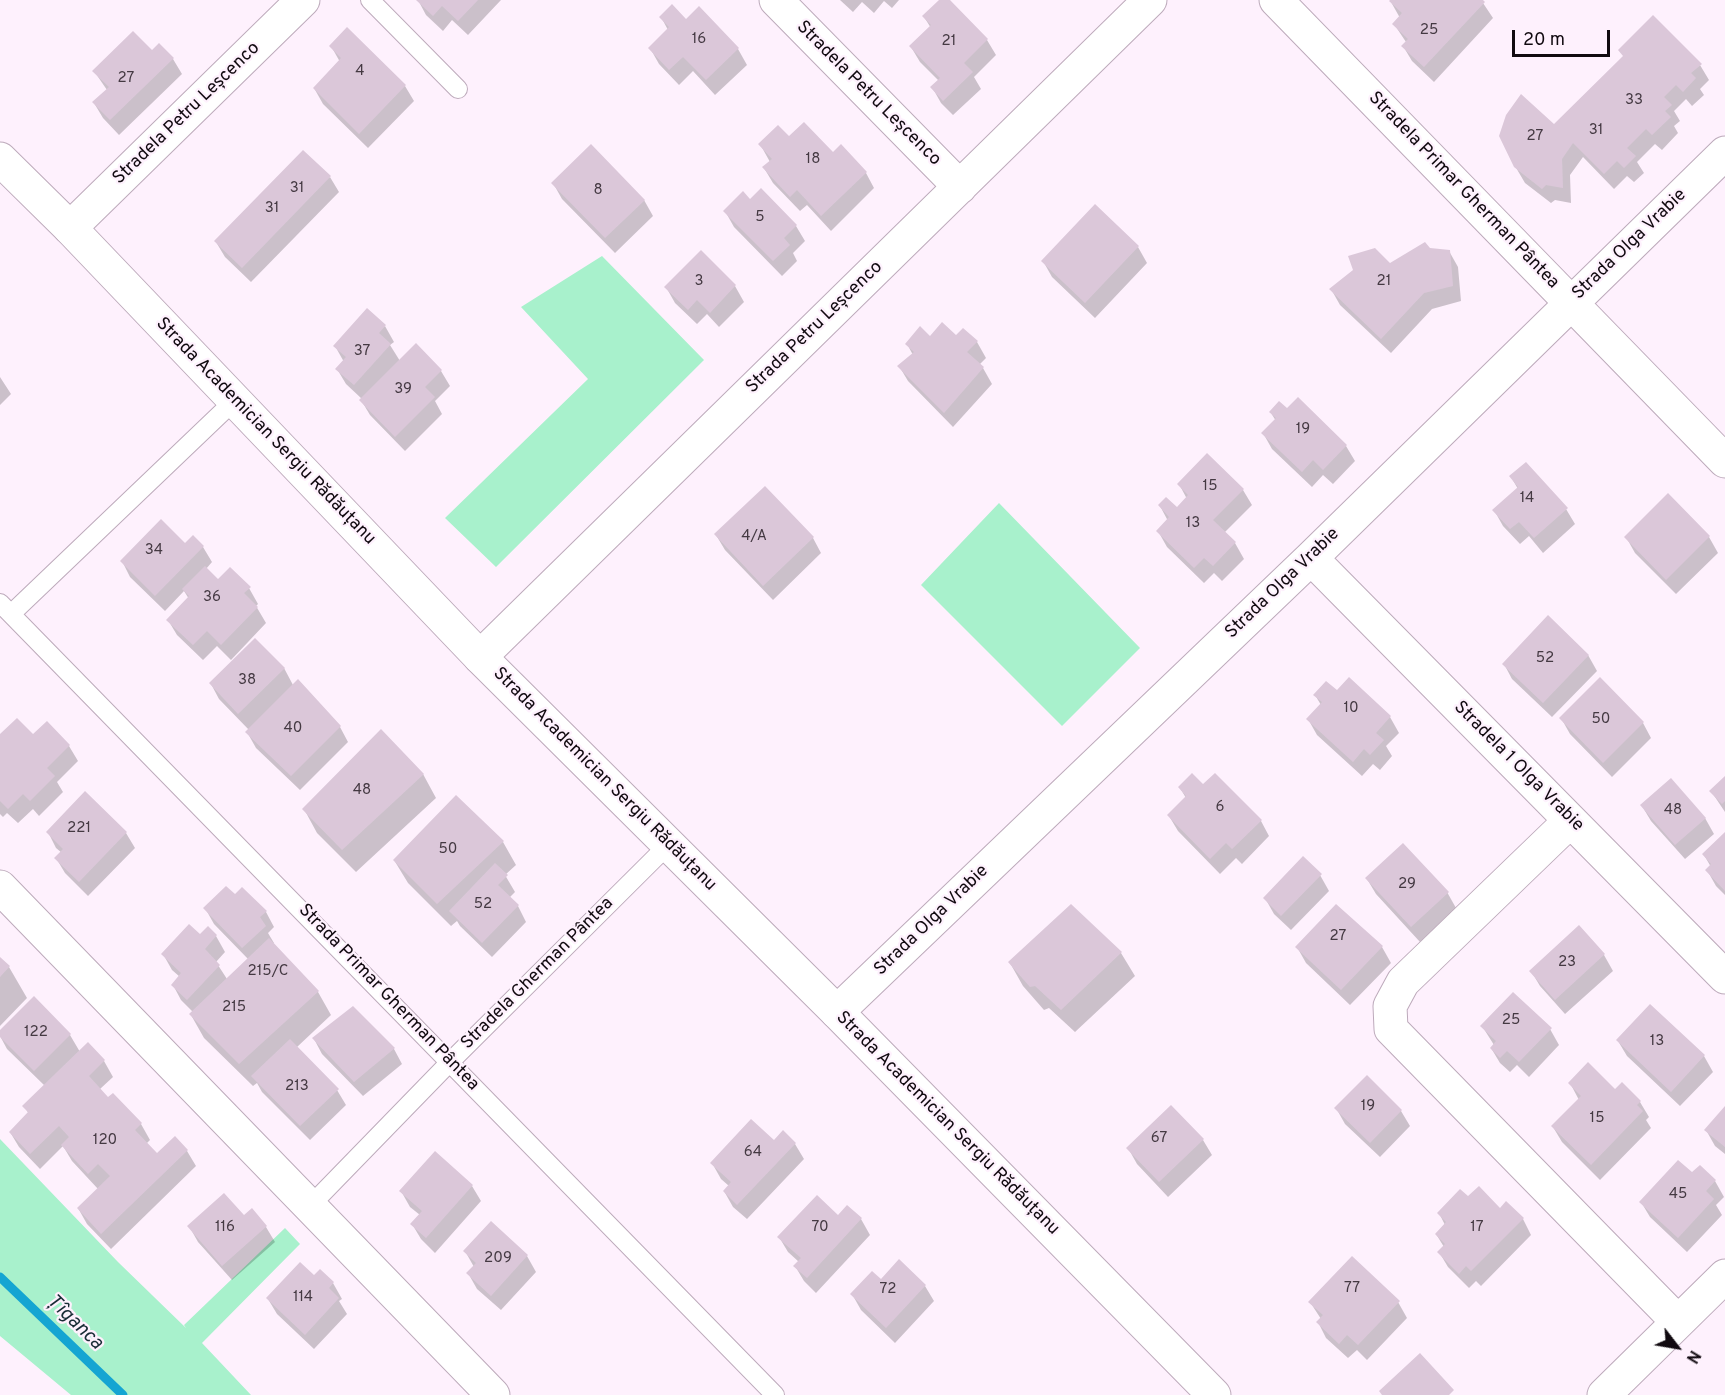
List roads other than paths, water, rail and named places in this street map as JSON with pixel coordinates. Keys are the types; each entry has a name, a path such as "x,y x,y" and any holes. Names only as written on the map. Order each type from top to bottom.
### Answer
{"street":[{"name":"Stradela Petru Leșcenco","path":"70,228 303,0"},
{"name":"Stradela Petru Leșcenco","path":"776,0 960,187"},
{"name":"Strada Petru Leșcenco","path":"480,657 1150,0"},
{"name":"Stradela Primar Gherman Pântea","path":"1276,0 1725,460"},
{"name":"Strada Olga Vrabie","path":"837,1012 1311,558 1725,153"},
{"name":"Strada Academician Sergiu Rădăuțanu","path":"0,159 70,228 480,657 837,1012 1214,1395"},
{"name":"Stradela 1 Olga Vrabie","path":"1311,558 1725,977"},
{"path":"1570,821 1403,981 1390,1006 1391,1029 1678,1322"},
{"path":"0,887 493,1395"},
{"path":"1604,1395 1725,1276"}],"lane":[{"path":"370,0 458,89"},
{"path":"5,608 235,400"},
{"name":"Strada Primar Gherman Pântea","path":"5,608 775,1395"},
{"name":"Stradela Gherman Pântea","path":"309,1207 450,1062 668,845"}],"waterway":[{"name":"Țîganca","path":"0,1277 123,1395"}]}
